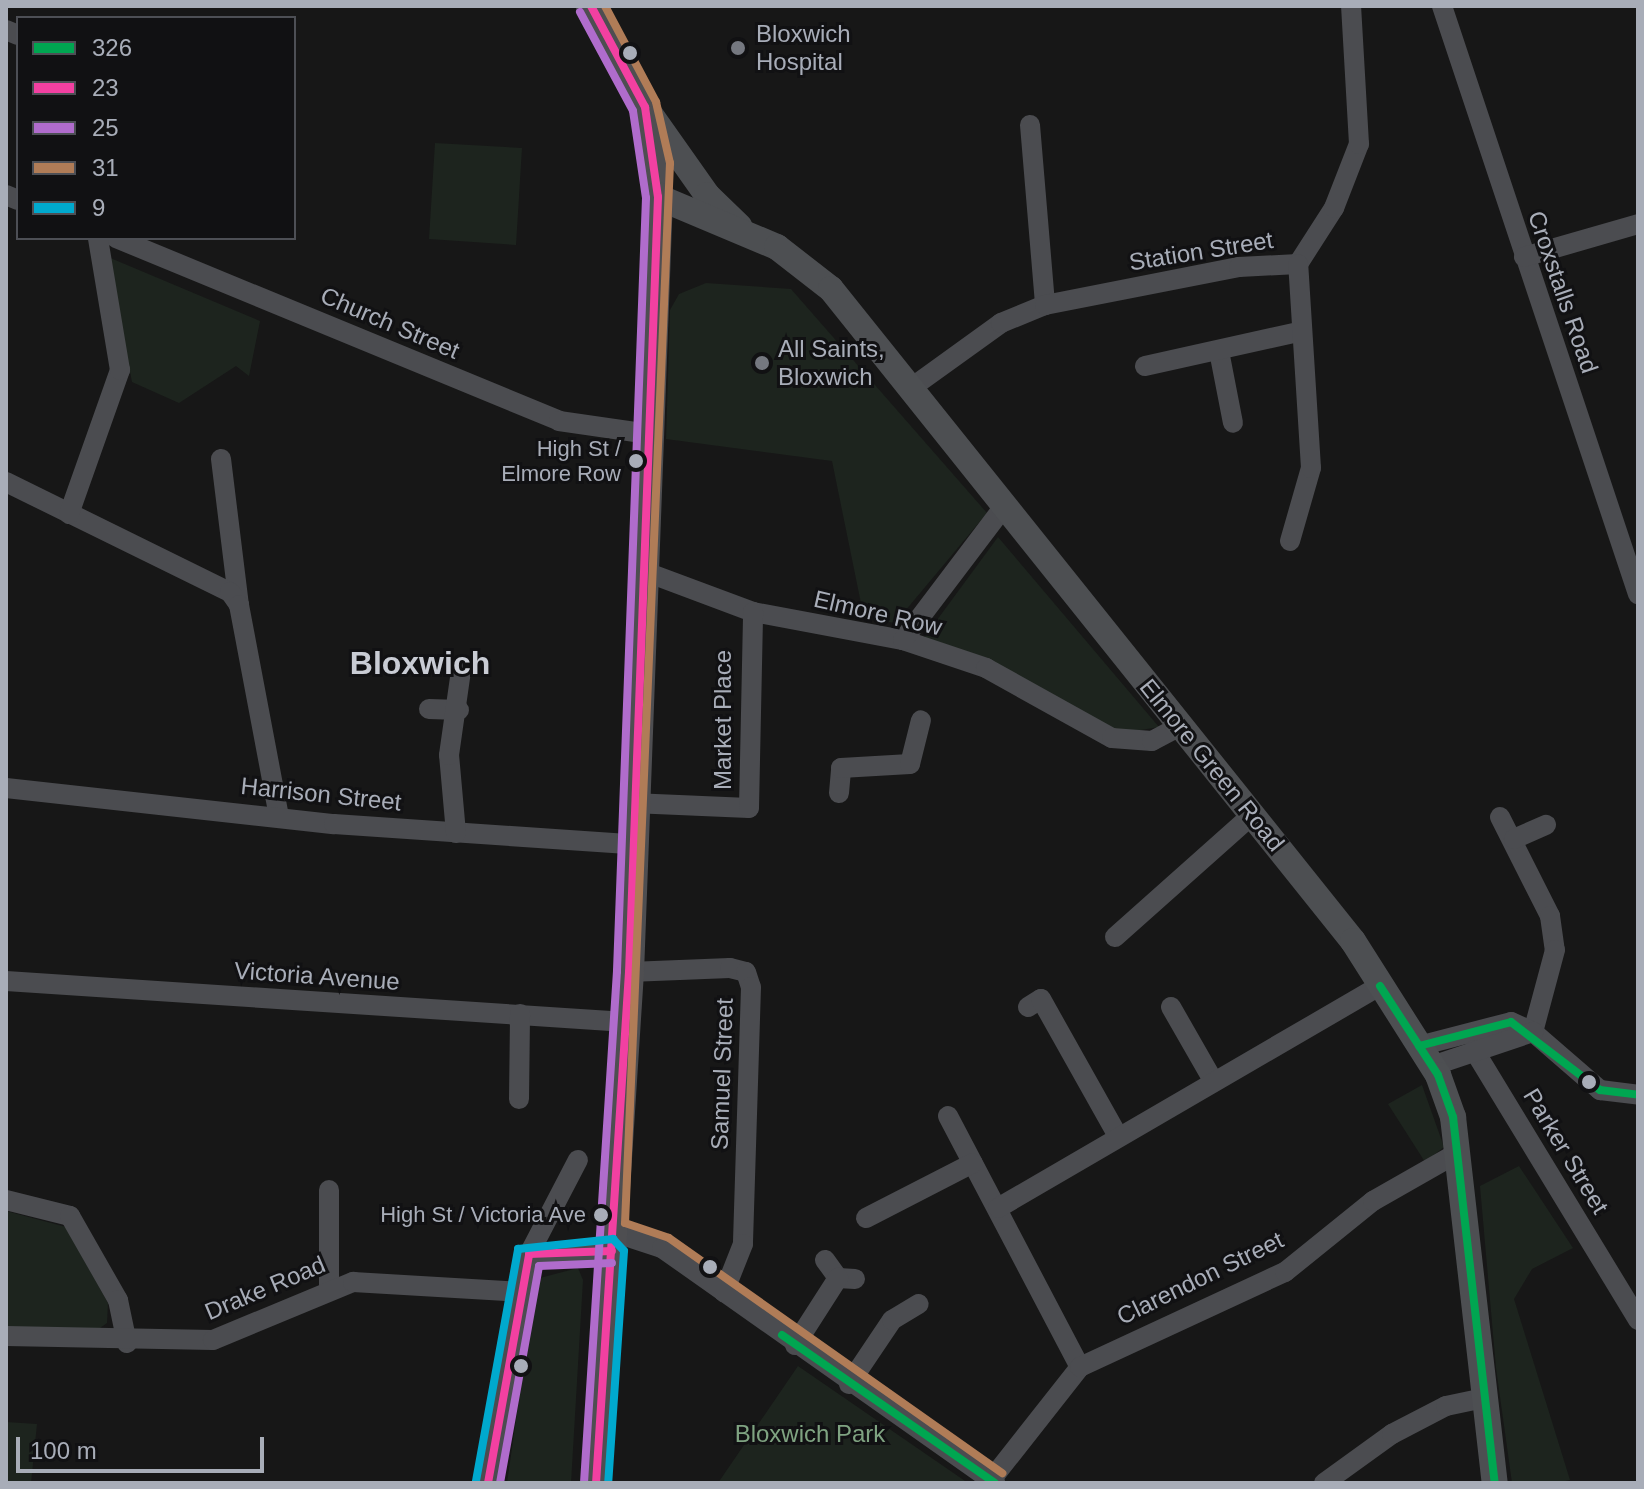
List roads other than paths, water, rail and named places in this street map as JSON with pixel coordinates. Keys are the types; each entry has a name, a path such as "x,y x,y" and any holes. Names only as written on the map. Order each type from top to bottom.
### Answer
{"highway":[{"path":"591,6 645,107 658,197 646,572 632,803 623,845 629,972 596,1483"}],"main road":[{"name":"Elmore Green Road","path":"645,107 707,195 746,233 831,289 1178,727 1253,814 1380,986 1426,1056 1459,1152 1495,1483"},
{"name":"Elmore Green Road","path":"658,197 746,233"}],"street":[{"name":"Station Street","path":"911,388 1001,323 1045,305 1239,267 1298,264 1334,208 1359,144 1351,6"},
{"name":"Croxstalls Road","path":"1442,6 1638,594"},
{"path":"1030,125 1045,305"},
{"path":"1524,257 1638,224"},
{"path":"69,514 120,370 98,240"},
{"name":"Church Street","path":"121,240 559,421 649,434"},
{"path":"1290,541 1311,468 1298,332 1298,264"},
{"path":"1145,366 1298,332"},
{"path":"1219,351 1233,423"},
{"path":"221,459 239,605 279,816"},
{"path":"6,482 216,584 239,605"},
{"path":"903,640 1003,508"},
{"name":"Elmore Row","path":"646,572 753,612 903,640 986,668 1112,738 1152,741 1178,727"},
{"name":"Market Place","path":"632,803 749,808 757,793 753,612"},
{"path":"456,833 449,755 459,710 461,671"},
{"path":"429,709 459,710"},
{"path":"839,793 841,768 910,764 921,720"},
{"name":"Harrison Street","path":"6,788 456,833 623,845"},
{"path":"1126,933 1253,814"},
{"path":"1500,817 1514,839 1550,916 1555,950 1533,1032"},
{"path":"1514,839 1546,825"},
{"name":"Samuel Street","path":"629,972 730,968 746,972 751,987 743,1244 724,1292"},
{"name":"Victoria Avenue","path":"6,981 626,1022"},
{"path":"998,1208 1380,986"},
{"path":"1028,1007 1041,999 1118,1136"},
{"path":"1171,1007 1214,1082"},
{"path":"519,1099 520,1014"},
{"path":"1426,1056 1511,1022 1533,1032 1581,1078 1636,1099"},
{"path":"1426,1056 1474,1050 1533,1032"},
{"name":"Parker Street","path":"1474,1050 1638,1320"},
{"path":"948,1116 1080,1367"},
{"name":"Clarendon Street","path":"993,1482 1080,1367 1285,1272 1373,1201 1459,1152"},
{"path":"488,1483 519,1292 529,1254 570,1187 578,1160"},
{"path":"866,1218 973,1163"},
{"path":"329,1190 329,1286"},
{"path":"6,1200 70,1216 118,1300 127,1343"},
{"path":"529,1254 612,1242 662,1248 849,1384 993,1482"},
{"path":"795,1345 847,1278 825,1260"},
{"name":"Drake Road","path":"6,1336 127,1343 227,1336 329,1286 519,1292"},
{"path":"849,1384 892,1320 919,1304"},
{"path":"1324,1483 1403,1428 1446,1406 1485,1398"}],"place":[{"name":"Bloxwich Hospital","path":"738,48"},
{"name":"All Saints, Bloxwich","path":"762,363"},
{"name":"High St / Elmore Row","path":"636,461"},
{"name":"High St / Victoria Ave","path":"601,1215"}],"district":[{"name":"Bloxwich","path":"420,663"}],"park label":[{"name":"Bloxwich Park","path":"810,1434"}]}
